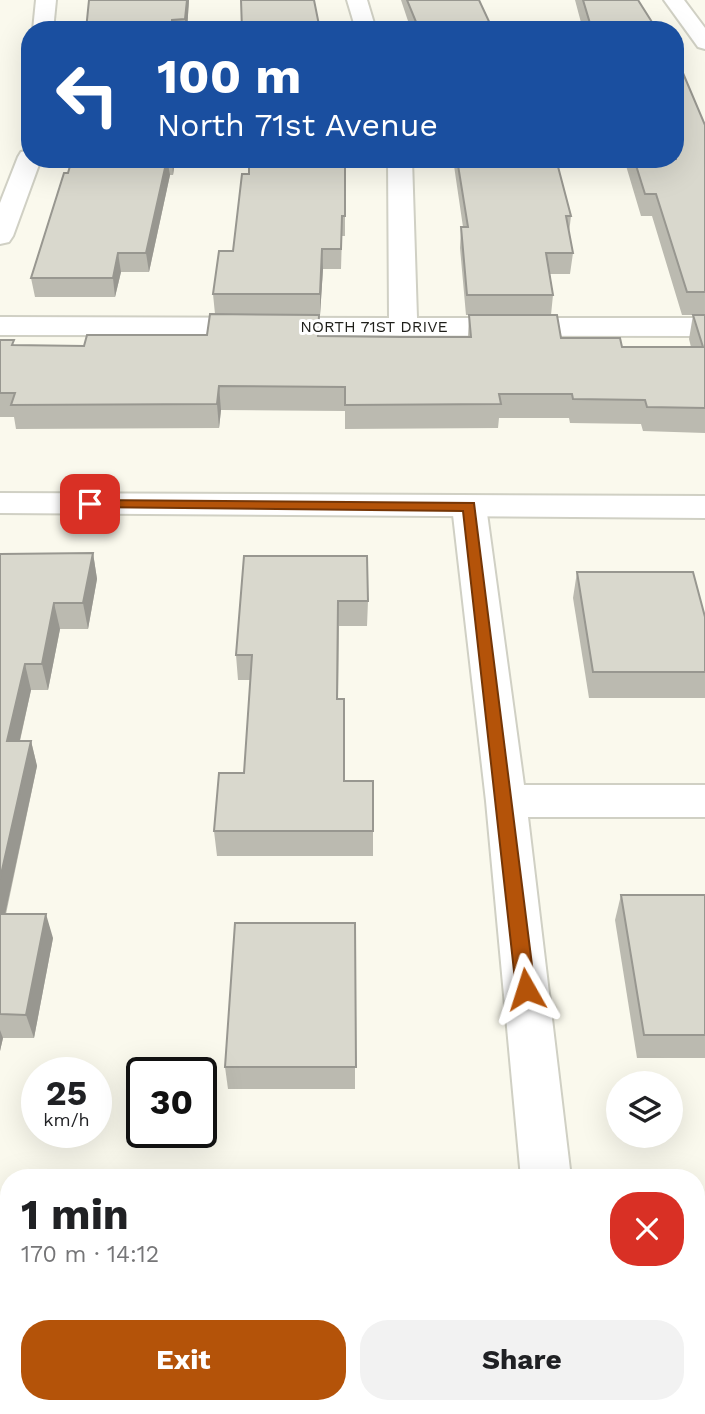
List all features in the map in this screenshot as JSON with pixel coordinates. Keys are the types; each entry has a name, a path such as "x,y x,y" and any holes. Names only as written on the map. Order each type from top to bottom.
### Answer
{"street":[{"path":"44,21 46,0"},
{"path":"356,0 363,21"},
{"path":"674,0 705,43"},
{"path":"0,236 26,168"},
{"path":"400,168 403,326"},
{"name":"NORTH 71ST DRIVE","path":"0,326 705,327"},
{"path":"0,503 705,507"},
{"path":"469,506 506,801 545,1169"},
{"path":"506,801 705,801"}],"building":[{"path":"89,0 187,0 185,19 87,21"},
{"path":"241,0 314,0 318,21 242,21"},
{"path":"407,0 479,0 489,21 416,21"},
{"path":"583,0 638,0 651,21 589,21"},
{"path":"684,76 705,125 705,292 687,292 656,194 645,194 637,168 684,168"},
{"path":"69,168 165,168 146,253 118,253 113,278 31,278 64,173 68,173"},
{"path":"249,168 345,168 345,216 342,216 341,249 322,249 320,294 213,294 219,251 233,251 242,174 249,174"},
{"path":"458,168 558,168 571,216 566,216 573,253 546,253 553,295 467,295 461,227 468,227"},
{"path":"210,314 319,315 318,336 401,337 471,337 469,315 557,315 561,338 620,338 622,347 703,347 693,315 705,315 705,408 647,407 645,400 573,399 572,394 499,394 501,404 345,405 345,387 219,386 217,404 11,405 15,393 0,393 0,340 14,340 12,345 84,346 87,335 207,335"},
{"path":"93,553 83,603 54,603 42,664 25,664 7,741 31,741 0,879 0,554"},
{"path":"244,556 367,556 368,601 338,601 337,699 344,699 344,781 373,781 373,831 214,831 219,773 244,773 252,655 236,655"},
{"path":"577,572 693,572 705,617 705,672 593,672"},
{"path":"621,895 705,895 705,1035 644,1035"},
{"path":"0,914 46,914 26,1015 0,1014"},
{"path":"235,923 355,923 356,1067 225,1067"}],"route":[{"path":"90,504 469,506 506,801 526,989"}]}
